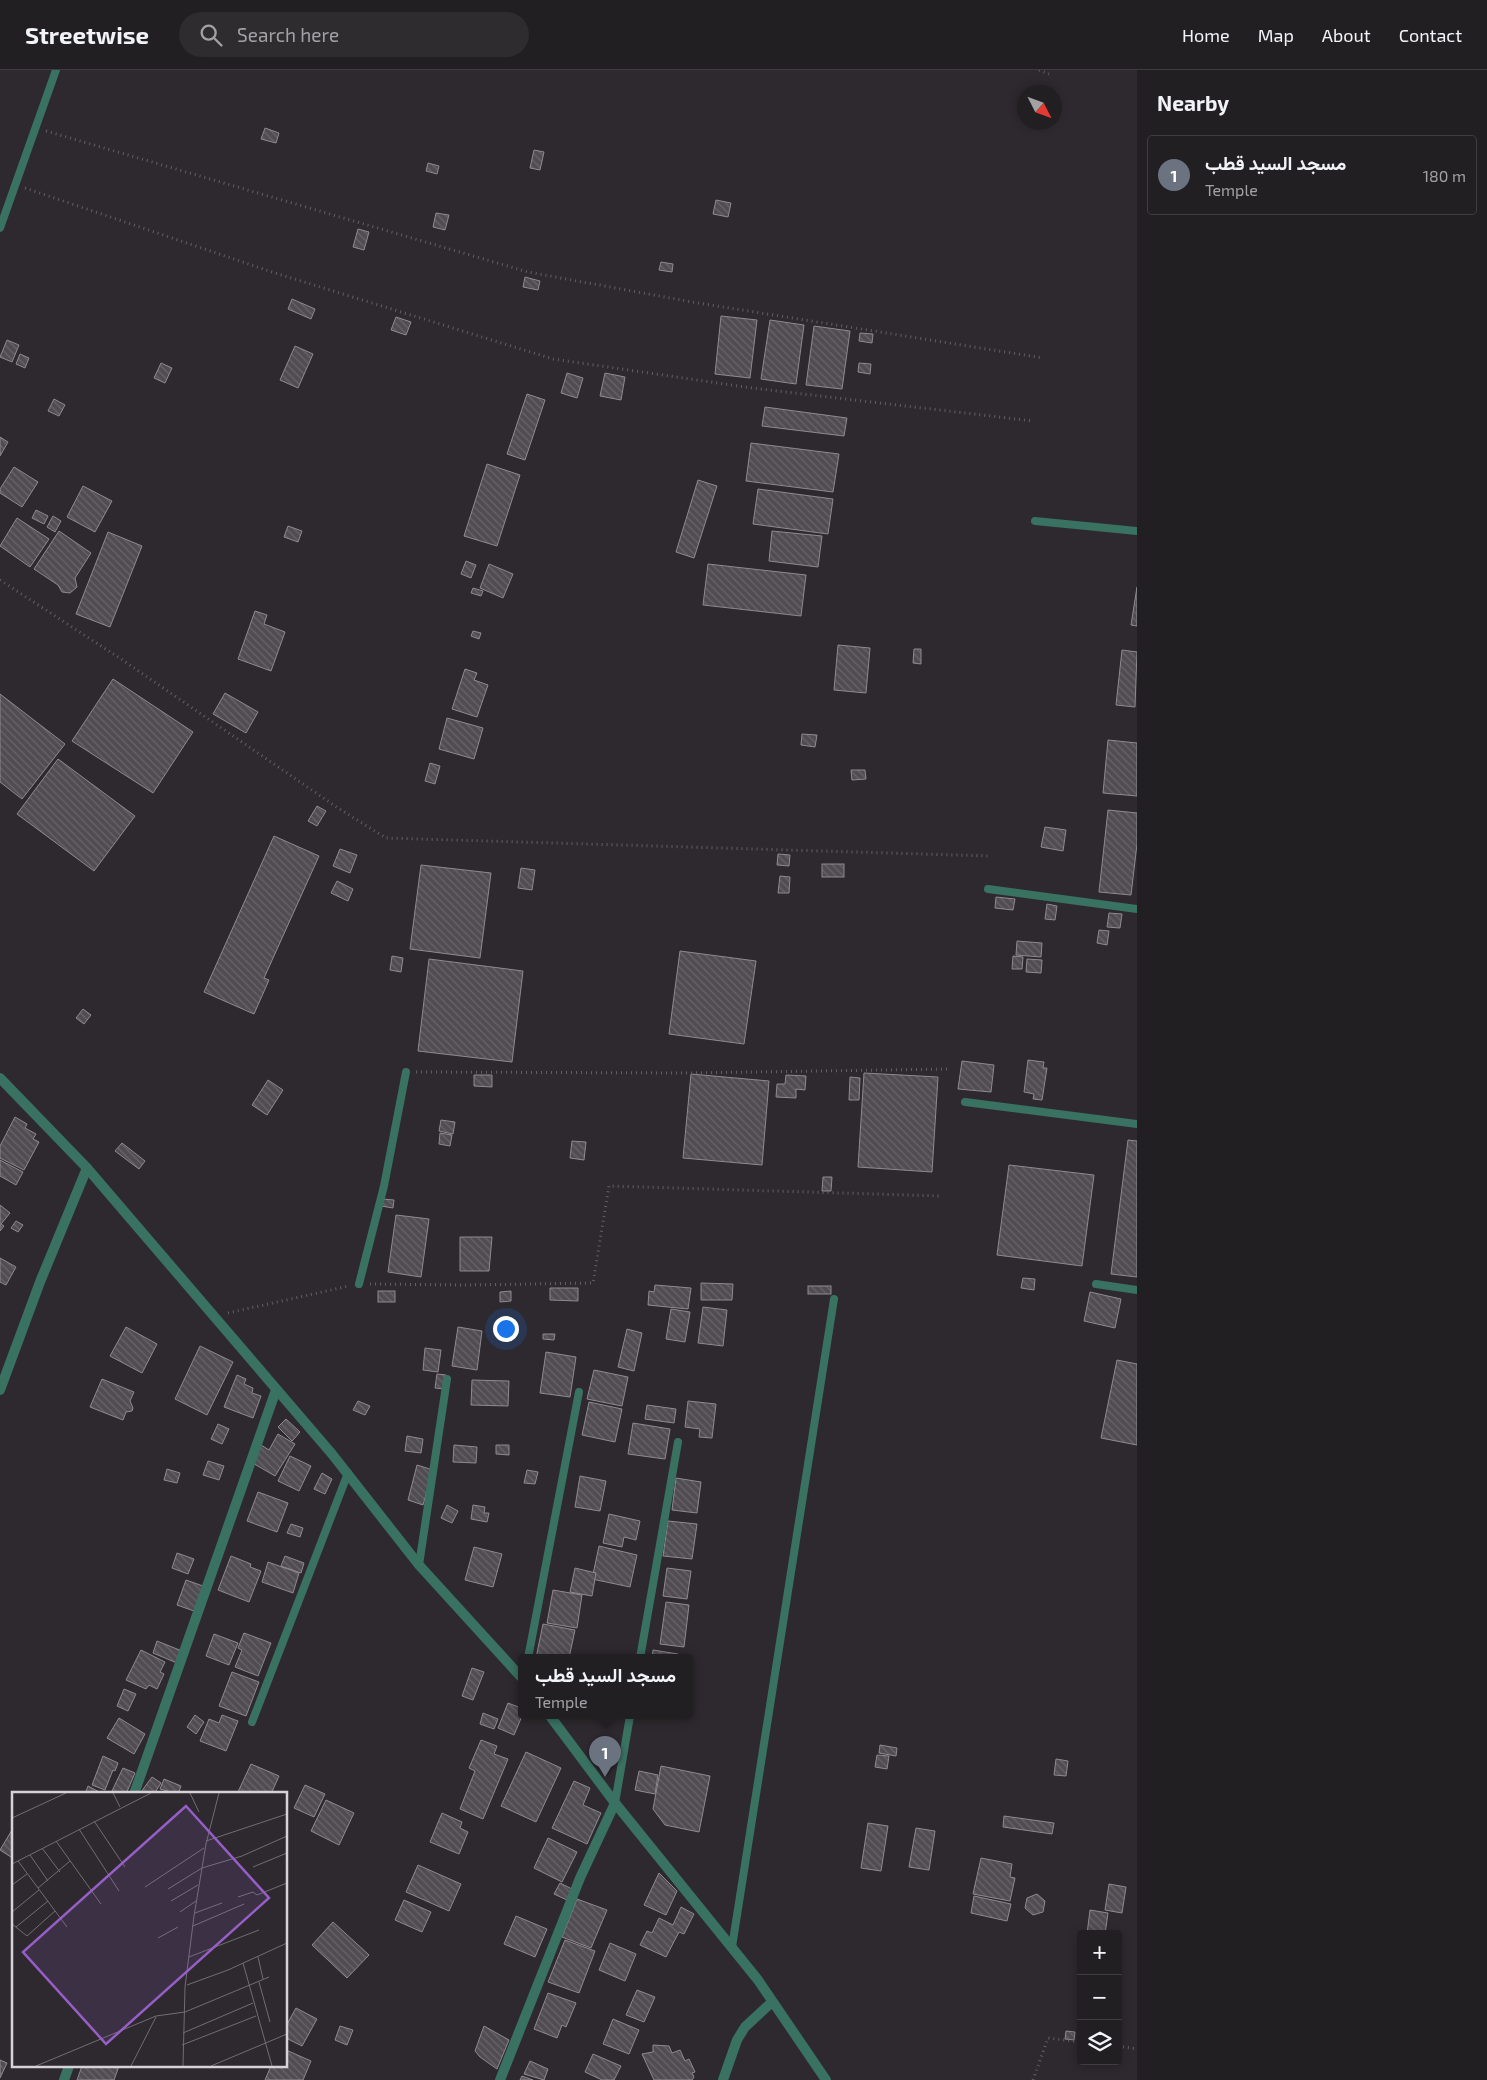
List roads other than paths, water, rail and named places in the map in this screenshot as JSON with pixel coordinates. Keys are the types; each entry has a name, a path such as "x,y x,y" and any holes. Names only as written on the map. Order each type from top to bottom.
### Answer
{"street":[{"path":"0,1078 87,1168 348,1473 419,1565 518,1674"},
{"path":"0,1390 40,1282 87,1168"},
{"path":"135,1792 276,1390"},
{"path":"552,1719 615,1803 732,1947 826,2080"},
{"path":"500,2080 580,1878 615,1803"},
{"path":"723,2080 737,2040 745,2027 772,2002"},
{"path":"64,2080 68,2068"}],"lane":[{"path":"0,228 56,70"},
{"path":"1035,521 1137,532"},
{"path":"988,890 1137,909"},
{"path":"359,1284 384,1186 406,1072"},
{"path":"965,1102 1137,1124"},
{"path":"1096,1284 1137,1290"},
{"path":"732,1947 834,1299"},
{"path":"419,1565 447,1379"},
{"path":"529,1654 579,1392"},
{"path":"641,1654 678,1442"},
{"path":"252,1722 348,1473"},
{"path":"615,1803 629,1719"}],"place":[{"name":"مسجد السيد قطب","path":"605,1777"}]}
